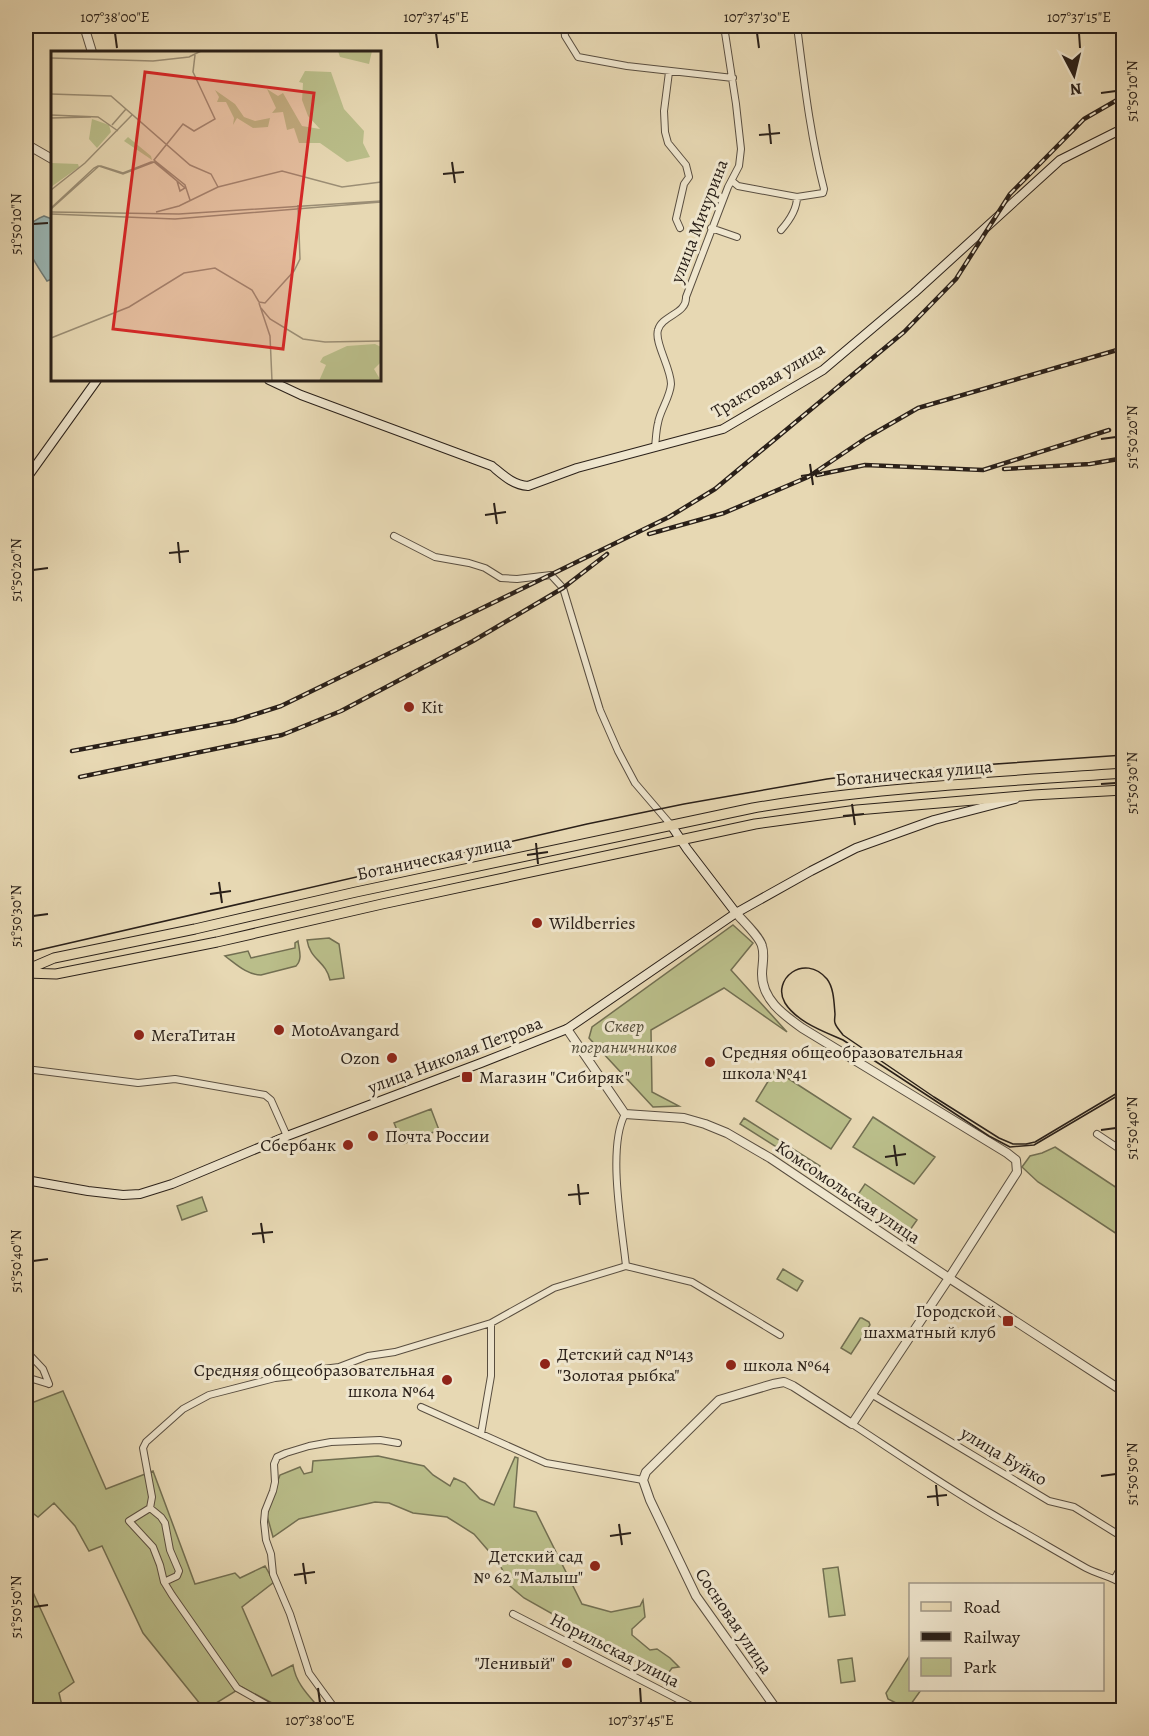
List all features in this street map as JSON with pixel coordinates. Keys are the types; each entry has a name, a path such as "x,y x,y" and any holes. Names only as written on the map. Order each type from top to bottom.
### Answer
{"main road":[{"name":"Трактовая улица","path":"271,381 301,395 492,466 512,482 522,486 528,486 578,468 723,429 826,368 921,286 1060,160 1124,128"},
{"path":"26,479 96,381"},
{"name":"Ботаническая улица","path":"26,971 54,958 671,825 800,800 849,794 1124,773"},
{"path":"1002,782 1003,797"},
{"name":"Ботаническая улица","path":"26,971 56,974 217,942 679,840 805,816 1003,797 1124,789"},
{"name":"улица Николая Петрова","path":"26,1180 123,1195 140,1194 172,1184 287,1136 567,1029 736,913 856,848 934,820 1033,795"},
{"path":"671,825 679,840 736,913"}],"street":[{"path":"84,26 92,51"},
{"path":"564,26 565,36 578,57 669,72 733,78"},
{"name":"улица Мичурина","path":"655,447 658,422 671,384 657,333 660,325 687,303 686,297 711,228 739,166 741,149 724,26"},
{"path":"732,181 738,186 797,197 823,193 796,26"},
{"path":"669,72 664,111 665,132 668,143 686,165 689,177 684,184 676,219 680,228"},
{"path":"26,144 51,158"},
{"path":"781,231 797,204 797,197"},
{"path":"711,228 737,237"},
{"path":"394,536 435,557 469,563 484,568 501,578 517,579 551,575 563,588 600,710 618,751 635,783 671,825"},
{"path":"736,913 762,946 762,978 765,990 771,1002 784,1016 1016,1160 1017,1172 852,1424"},
{"path":"567,1029 625,1114 618,1133 617,1179 626,1266"},
{"path":"26,1069 138,1083 175,1078 265,1095 271,1100 287,1136"},
{"name":"Комсомольская улица","path":"625,1114 684,1118 728,1133 770,1158 1124,1392"},
{"path":"1097,1134 1124,1152"},
{"path":"276,1710 237,1688 164,1582 153,1547 129,1521 150,1508 152,1497 143,1445 183,1409 209,1395 275,1378 339,1367 368,1356 394,1352 490,1323 554,1288 626,1266 692,1282 780,1335"},
{"path":"481,1434 491,1376 490,1323"},
{"path":"26,1351 43,1369 49,1384 26,1377"},
{"path":"421,1407 546,1463 644,1480 646,1472 652,1465 719,1400 784,1382 981,1508 1088,1569 1115,1578 1124,1585"},
{"name":"улица Буйко","path":"871,1394 1049,1501 1074,1507 1124,1538"},
{"path":"336,1710 309,1673 290,1614 273,1574 264,1522 265,1511 275,1482 274,1464 277,1457 286,1453 332,1442 380,1440 398,1443"},
{"name":"Сосновая улица","path":"644,1480 650,1500 696,1596 777,1710"},
{"path":"150,1508 165,1523 170,1550 178,1571 177,1576 164,1582"},
{"path":"1115,1578 1124,1562"},
{"name":"Норильская улица","path":"513,1614 697,1709 704,1710"}],"green space":[{"name":"Сквер пограничников","path":"733,925 753,943 731,970 787,1032 724,988 651,1030 652,1092 679,1106 653,1107 589,1038 592,1027"},
{"path":"329,938 339,944 344,978 330,980 325,969 311,952 307,940"},
{"path":"298,941 300,957 296,966 261,975 246,971 225,956 248,951 251,958 295,948 295,943"},
{"path":"775,1070 851,1119 831,1149 756,1101"},
{"path":"431,1109 439,1130 403,1144 394,1123"},
{"path":"873,1117 935,1157 914,1184 853,1147"},
{"path":"744,1118 820,1166 816,1172 740,1124"},
{"path":"1055,1147 1123,1192 1123,1238 1038,1182 1022,1167 1030,1156"},
{"path":"865,1184 917,1220 910,1230 857,1196"},
{"path":"202,1197 207,1211 182,1220 177,1206"},
{"path":"783,1269 803,1281 797,1291 777,1279"},
{"path":"860,1318 869,1322 870,1325 851,1354 841,1348"},
{"path":"63,1391 106,1489 153,1471 195,1584 235,1573 240,1578 265,1566 274,1582 242,1607 272,1676 293,1665 300,1684 321,1710 285,1710 242,1687 205,1710 143,1633 102,1546 89,1551 75,1526 54,1503 38,1517 26,1508 26,1405"},
{"path":"378,1456 424,1466 450,1486 454,1478 465,1483 480,1499 494,1505 515,1457 518,1458 514,1507 536,1512 582,1604 611,1612 640,1606 643,1600 645,1617 632,1629 632,1635 650,1650 657,1649 679,1667 672,1668 668,1676 634,1660 524,1598 510,1586 499,1563 474,1534 447,1517 413,1513 389,1503 375,1502 299,1519 273,1537 266,1512 280,1475 300,1467 304,1474 312,1472 313,1461"},
{"path":"838,1567 845,1615 829,1617 823,1569"},
{"path":"26,1577 74,1682 59,1693 63,1710 26,1710"},
{"path":"909,1657 909,1691 920,1691 906,1708 888,1699 886,1693"},
{"path":"852,1658 855,1681 841,1683 838,1660"}],"water":[{"path":"44,216 51,219 51,279 47,281 27,246 27,229 33,222"}],"tram line":[{"path":"26,953 587,824 684,804 881,772 1124,755"},
{"path":"1124,1089 1035,1142 1013,1144 999,1138 934,1097 843,1035 836,1026 831,987 827,979 818,971 809,968 792,972 782,986 785,1003 803,1021 843,1040 989,1136 1010,1147 1034,1145 1124,1092"}],"railway":[{"path":"72,751 234,721 281,706 669,517 715,489 904,332 956,279 1010,194 1084,119 1124,96"},
{"path":"649,534 724,513 808,477 866,438 918,408 1124,348"},
{"path":"817,475 865,465 983,470 1109,430"},
{"path":"1004,469 1090,464 1124,458"},
{"path":"80,777 282,735 341,711 473,641 563,588 607,554"}],"place":[{"name":"Kit","path":"409,707"},
{"name":"Wildberries","path":"537,923"},
{"name":"MotoAvangard","path":"279,1030"},
{"name":"МегаТитан","path":"139,1035"},
{"name":"Ozon","path":"392,1058"},
{"name":"Средняя общеобразовательная школа №41","path":"710,1062"},
{"name":"Магазин \"Сибиряк\"","path":"467,1077"},
{"name":"Почта России","path":"373,1136"},
{"name":"Сбербанк","path":"348,1145"},
{"name":"Городской шахматный клуб","path":"1008,1321"},
{"name":"Детский сад №143 \"Золотая рыбка\"","path":"545,1364"},
{"name":"школа №64","path":"731,1365"},
{"name":"Средняя общеобразовательная школа №64","path":"447,1380"},
{"name":"Детский сад № 62 \"Малыш\"","path":"595,1566"},
{"name":"\"Ленивый\"","path":"567,1663"}]}
